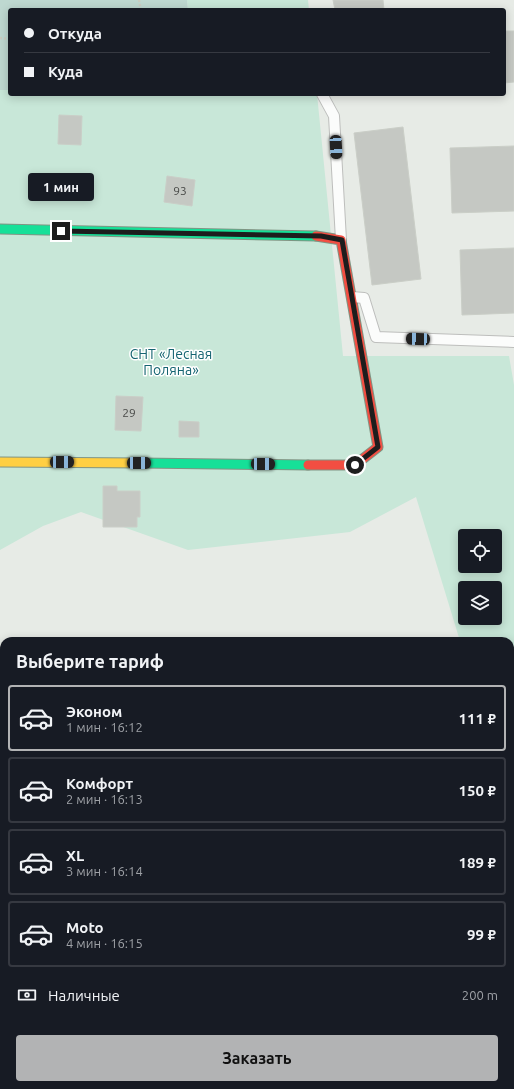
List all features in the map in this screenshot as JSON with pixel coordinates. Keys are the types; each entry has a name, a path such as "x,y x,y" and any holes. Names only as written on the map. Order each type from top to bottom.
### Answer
{"street":[{"path":"0,230 321,236 342,240 378,447 355,465 0,462"}],"lane":[{"path":"323,96 334,116 342,240"},
{"path":"352,297 364,298 376,337 514,342"}],"green space":[{"path":"187,0 308,0 309,8 188,8"},
{"name":"СНТ «Лесная Поляна»","path":"0,90 8,90 8,96 317,96 343,356 509,356 514,385 514,637 459,637 416,497 350,532 188,550 81,512 43,526 0,550"}],"shaded area":[{"path":"0,0 187,0 188,8 8,8 8,90 0,90"}],"building":[{"path":"333,0 383,0 384,8 335,8"},
{"path":"506,31 514,31 514,82 506,83"},
{"path":"59,115 82,116 81,145 58,144"},
{"path":"403,127 421,279 372,285 354,133"},
{"path":"514,146 514,211 452,213 450,148"},
{"path":"167,176 195,180 192,206 164,202"},
{"path":"514,248 514,313 462,315 460,250"},
{"path":"116,396 143,397 141,431 115,430"},
{"path":"179,421 199,422 199,437 179,437"},
{"path":"103,486 117,486 117,491 140,491 140,517 137,517 137,527 103,527"}],"traffic: fast":[{"path":"0,229 316,236"},
{"path":"141,463 308,465"}],"traffic: slow":[{"path":"0,462 141,463"}],"traffic: jam":[{"path":"308,465 355,465 378,447 341,240 316,236"}],"route":[{"path":"61,231 321,236 342,240 378,447 355,465"}]}
